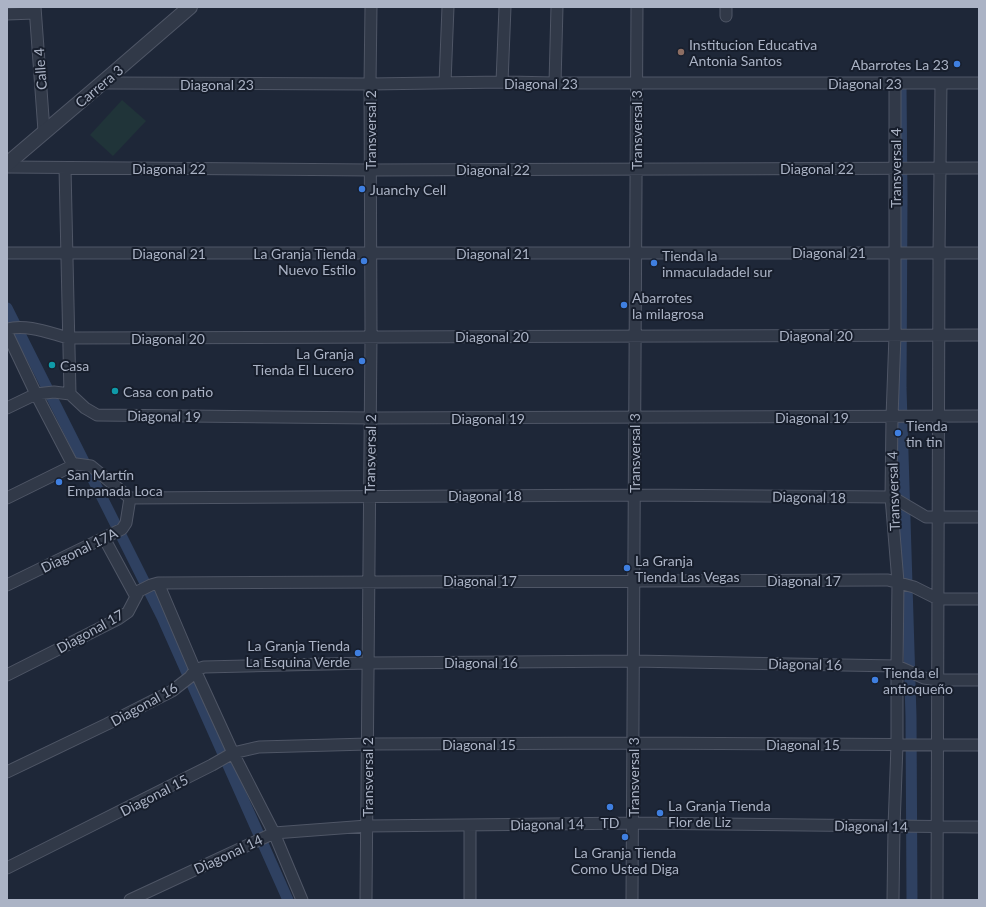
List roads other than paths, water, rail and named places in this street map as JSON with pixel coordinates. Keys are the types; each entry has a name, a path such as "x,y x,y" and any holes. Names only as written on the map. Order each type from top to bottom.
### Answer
{"street":[{"name":"Carrera 3","path":"7,164 190,7"},
{"name":"Transversal 2","path":"366,900 368,744 368,496 371,337 371,7"},
{"path":"445,83 448,7"},
{"path":"502,82 505,7"},
{"path":"555,83 556,7"},
{"name":"Transversal 3","path":"632,900 636,7"},
{"path":"7,14 35,10"},
{"name":"Calle 4","path":"35,10 44,131"},
{"name":"Diagonal 23","path":"102,83 979,83"},
{"name":"Transversal 4","path":"894,900 902,745 900,667 901,583 895,499 898,168 895,83"},
{"path":"937,900 941,83"},
{"name":"Diagonal 22","path":"7,167 370,170 979,168"},
{"path":"7,408 38,394 54,392 70,394 65,168"},
{"name":"Diagonal 21","path":"7,253 979,253"},
{"name":"Diagonal 20","path":"10,330 32,328 69,338 897,334 979,335"},
{"path":"10,330 38,394 75,465"},
{"name":"Diagonal 19","path":"70,394 85,408 97,415 370,418 979,416"},
{"path":"7,498 75,465 91,466 130,498"},
{"name":"Diagonal 18","path":"130,498 634,495 895,499"},
{"name":"Diagonal 17A","path":"7,585 122,529 126,523 130,498"},
{"path":"895,499 926,517 979,517"},
{"path":"106,537 138,594"},
{"name":"Diagonal 17","path":"7,675 118,619 128,612 138,594 155,584 368,580 888,580 914,587 938,599 979,599"},
{"path":"155,584 230,754 274,833 302,900"},
{"name":"Diagonal 16","path":"7,772 172,691 193,673 204,666 633,661 900,667 924,678 938,680 979,680"},
{"name":"Diagonal 15","path":"7,868 212,766 230,754 259,747 368,744 633,743 925,746 979,745"},
{"name":"Diagonal 14","path":"130,900 274,833 367,826 632,823 979,827"},
{"path":"470,825 470,900"}],"waterway":[{"path":"901,85 901,388 911,716 912,900"},
{"path":"7,308 162,617 288,900"}],"place":[{"name":"Institucion Educativa Antonia Santos","path":"681,52"},
{"name":"Abarrotes La 23","path":"957,64"},
{"name":"Juanchy Cell","path":"362,189"},
{"name":"La Granja Tienda Nuevo Estilo","path":"364,261"},
{"name":"Tienda la inmaculadadel sur","path":"654,263"},
{"name":"Abarrotes la milagrosa","path":"624,305"},
{"name":"La Granja Tienda El Lucero","path":"362,361"},
{"name":"Casa","path":"52,365"},
{"name":"Casa con patio","path":"115,391"},
{"name":"Tienda tin tin","path":"898,433"},
{"name":"San Martín Empanada Loca","path":"59,482"},
{"name":"La Granja Tienda Las Vegas","path":"627,568"},
{"name":"La Granja Tienda La Esquina Verde","path":"358,653"},
{"name":"Tienda el antioqueño","path":"875,680"},
{"name":"TD","path":"610,807"},
{"name":"La Granja Tienda Flor de Liz","path":"660,813"},
{"name":"La Granja Tienda Como Usted Diga","path":"625,837"}]}
